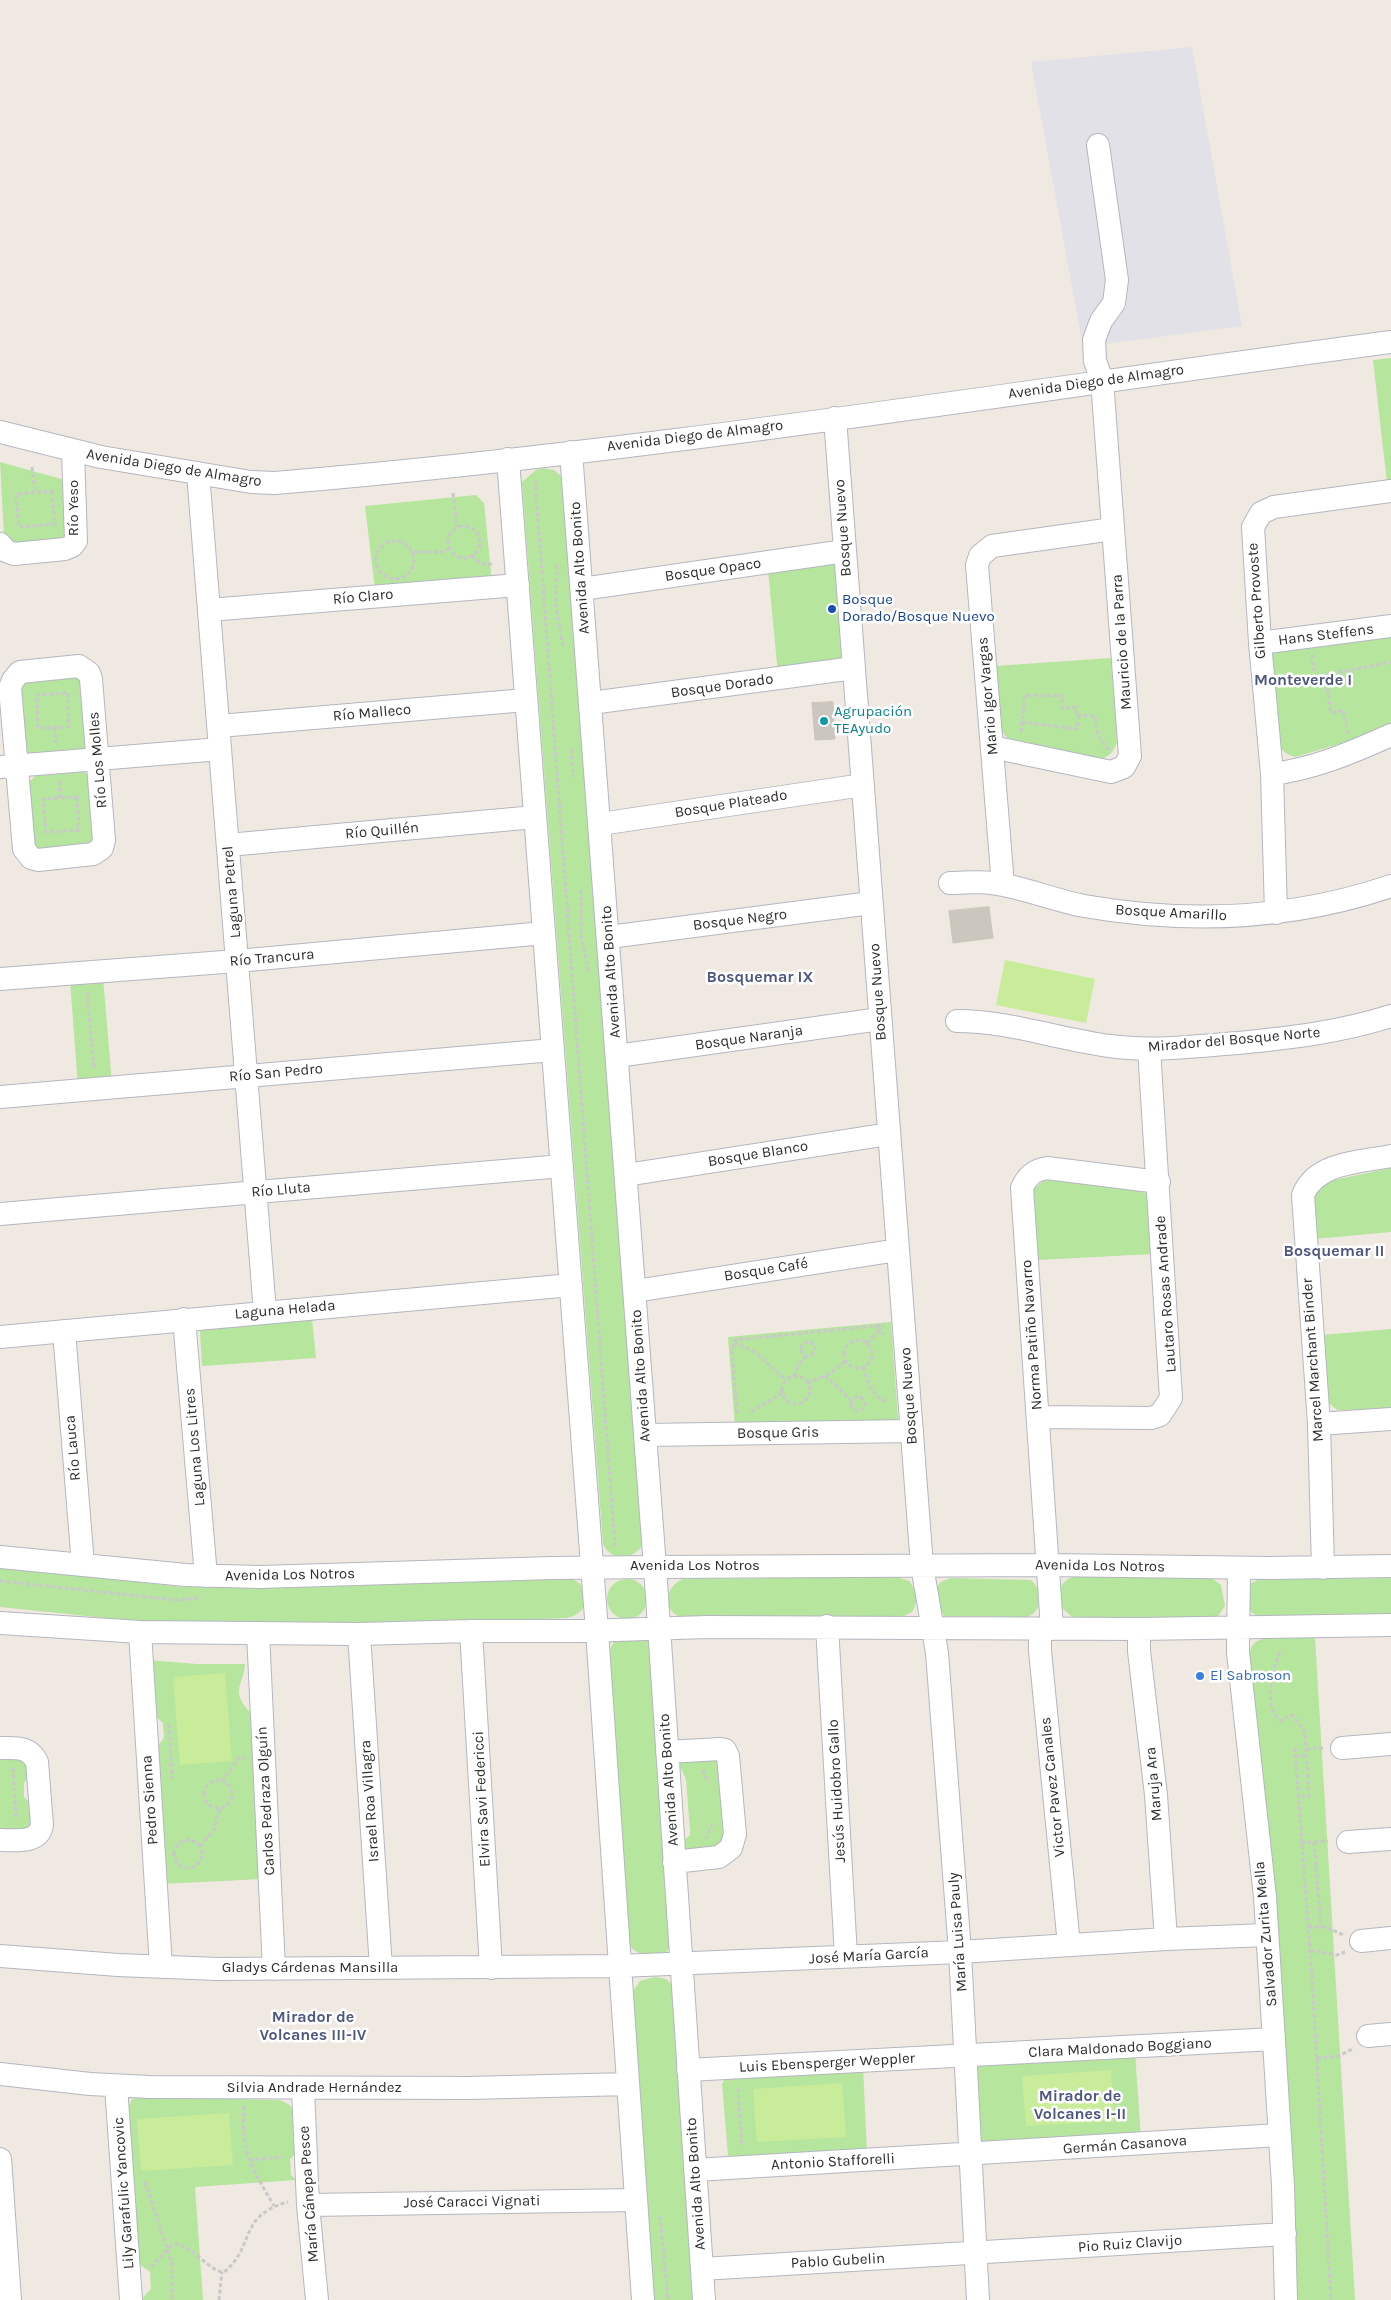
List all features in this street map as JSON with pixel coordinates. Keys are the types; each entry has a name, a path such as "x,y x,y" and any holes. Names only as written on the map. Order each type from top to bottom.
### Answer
{"street":[{"name":"Mauricio de la Parra","path":"1098,145 1117,280 1114,303 1102,321 1094,340 1095,361 1102,380 1130,750 1128,762 1124,767"},
{"name":"Avenida Diego de Almagro","path":"0,432 73,451 251,482 275,483 571,452 1391,342"},
{"name":"Bosque Nuevo","path":"835,418 922,1566"},
{"name":"Río Yeso","path":"0,544 6,552 14,554 65,549 72,546 76,541 73,451"},
{"name":"Avenida Alto Bonito","path":"571,452 646,1436 704,2300"},
{"path":"508,459 597,1631 643,2300"},
{"name":"Laguna Petrel","path":"198,473 266,1312"},
{"name":"Gilberto Provoste","path":"1276,913 1272,774 1260,643 1252,537 1253,527 1261,513 1274,507 1391,491"},
{"name":"Mario Igor Vargas","path":"1004,885 977,565 980,556 992,546 1113,529"},
{"name":"Bosque Opaco","path":"582,589 845,551"},
{"name":"Río Claro","path":"209,610 518,585"},
{"name":"Hans Steffens","path":"1260,643 1391,626"},
{"name":"Río Los Molles","path":"79,666 89,672 98,758 104,840 102,848 94,854 38,860 31,858 24,849 8,767 10,688 12,680 20,672 79,666"},
{"name":"Bosque Dorado","path":"591,703 854,668"},
{"name":"Río Malleco","path":"219,726 526,700"},
{"path":"1272,774 1320,763 1352,752 1391,735"},
{"path":"992,747 1111,772 1124,767"},
{"path":"8,767 220,749"},
{"name":"Bosque Plateado","path":"600,824 862,784"},
{"name":"Río Quillén","path":"228,845 535,817"},
{"name":"Bosque Amarillo","path":"950,883 977,882 1004,885 1082,906 1141,914 1204,917 1276,913 1325,906 1391,886"},
{"name":"Bosque Negro","path":"609,937 872,903"},
{"name":"Río Trancura","path":"0,979 237,961 544,933"},
{"name":"Mirador del Bosque Norte","path":"956,1021 991,1023 1088,1043 1149,1049 1294,1037 1356,1026 1391,1016"},
{"name":"Bosque Naranja","path":"618,1056 880,1020"},
{"name":"Lautaro Rosas Andrade","path":"1038,1417 1151,1418 1160,1415 1168,1406 1172,1390 1149,1049"},
{"name":"Río San Pedro","path":"0,1097 553,1050"},
{"name":"Bosque Blanco","path":"626,1175 889,1134"},
{"name":"Marcel Marchant Binder","path":"1323,1568 1319,1424 1303,1195 1310,1180 1326,1170 1391,1156"},
{"name":"Río Lluta","path":"0,1214 562,1166"},
{"name":"Norma Patiño Navarro","path":"1046,1629 1048,1565 1022,1195 1025,1181 1034,1172 1047,1168 1158,1182"},
{"name":"Bosque Café","path":"635,1291 898,1250"},
{"name":"Laguna Helada","path":"0,1337 571,1285"},
{"name":"Laguna Los Litres","path":"184,1319 206,1576"},
{"name":"Río Lauca","path":"64,1330 83,1565"},
{"path":"1319,1424 1391,1419"},
{"name":"Bosque Gris","path":"646,1436 738,1426 912,1431"},
{"name":"Avenida Los Notros","path":"0,1557 206,1576 260,1577 655,1566 1048,1565 1239,1568 1391,1566"},
{"name":"María Luisa Pauly","path":"922,1566 937,1653 960,1952 978,2300"},
{"name":"Salvador Zurita Mella","path":"1239,1568 1238,1628 1241,1685 1267,1935 1285,2234 1286,2300"},
{"path":"0,1624 140,1632 359,1634 827,1626 1139,1629 1391,1625"},
{"name":"Jesús Huidobro Gallo","path":"827,1626 846,1956"},
{"name":"Victor Pavez Canales","path":"1046,1629 1040,1652 1069,1945"},
{"name":"Maruja Ara","path":"1139,1629 1139,1651 1156,1795 1166,1939"},
{"name":"Elvira Savi Federicci","path":"471,1631 491,1968"},
{"name":"Pedro Sienna","path":"140,1632 161,1967"},
{"name":"Carlos Pedraza Olguín","path":"258,1633 274,1969"},
{"name":"Israel Roa Villagra","path":"359,1634 381,1968"},
{"path":"1342,1748 1391,1744"},
{"path":"6,1748 27,1750 37,1762 42,1825 34,1837 9,1840"},
{"path":"667,1752 725,1750 728,1756 735,1834 731,1848 719,1856 674,1862"},
{"path":"1340,1842 1391,1839"},
{"name":"José María García","path":"620,1966 681,1965 960,1952 1166,1939 1267,1935"},
{"path":"1361,1941 1391,1938"},
{"name":"Gladys Cárdenas Mansilla","path":"0,1956 161,1967 274,1969 620,1966"},
{"path":"1368,2036 1391,2034"},
{"name":"Clara Maldonado Boggiano","path":"965,2056 1274,2039"},
{"name":"Luis Ebensperger Weppler","path":"688,2070 965,2056"},
{"name":"Silvia Andrade Hernández","path":"0,2074 116,2086 303,2089 628,2084"},
{"name":"Lily Garafulic Yancovic","path":"116,2086 131,2300"},
{"name":"María Cánepa Pesce","path":"303,2089 300,2203 317,2300"},
{"name":"Germán Casanova","path":"971,2154 1279,2135"},
{"name":"Antonio Stafforelli","path":"695,2170 971,2154"},
{"path":"0,2159 6,2289"},
{"name":"José Caracci Vignati","path":"300,2203 636,2200"},
{"name":"Pio Ruiz Clavijo","path":"975,2253 1285,2234"},
{"name":"Pablo Gubelin","path":"702,2270 975,2253"}],"path":[{"path":"32,467 34,492"},
{"path":"535,480 616,1546"},
{"path":"52,491 55,524 19,528 16,494 34,492 52,491"},
{"path":"452,493 457,527"},
{"path":"468,526 477,532 479,537 478,548 471,556 461,558 449,549 448,539 452,530 457,527 468,526"},
{"path":"414,552 414,566 405,577 398,579 384,576 376,564 378,550 389,541 404,542 414,552 441,552 449,549"},
{"path":"471,556 482,564 494,564"},
{"path":"1309,637 1315,677 1391,662"},
{"path":"1324,675 1331,713 1343,710 1352,752"},
{"path":"68,693 69,727 38,728 37,695 68,693"},
{"path":"1019,753 1025,695 1063,696 1062,708 1076,707 1076,715 1095,716 1096,731 1101,742 1124,767"},
{"path":"1022,722 1077,729 1079,715"},
{"path":"77,797 80,830 46,832 43,799 77,797"},
{"path":"86,973 95,1089"},
{"path":"734,1342 735,1340 903,1323"},
{"path":"878,1326 885,1340"},
{"path":"867,1343 879,1331"},
{"path":"808,1333 808,1341"},
{"path":"857,1340 867,1343 871,1349 872,1356 869,1363 863,1367 852,1366 846,1361 844,1354 848,1344 857,1340"},
{"path":"806,1356 801,1352 800,1348 804,1342 808,1341"},
{"path":"794,1376 799,1364 806,1356 811,1356 815,1351 814,1344 808,1341"},
{"path":"734,1342 757,1354 786,1380"},
{"path":"734,1342 732,1352 738,1426"},
{"path":"808,1383 834,1372 846,1361"},
{"path":"863,1367 872,1389 878,1396 888,1402"},
{"path":"794,1376 802,1378 808,1383 809,1394 801,1403 790,1402 782,1393 786,1380 794,1376"},
{"path":"825,1376 851,1400"},
{"path":"738,1426 757,1407 782,1393"},
{"path":"888,1393 889,1409"},
{"path":"854,1397 860,1397 865,1401 864,1408 860,1411 854,1410 850,1405 851,1400 854,1397"},
{"path":"1280,1652 1272,1675 1272,1707 1280,1721 1292,1716 1304,1730 1309,1796 1298,1797"},
{"path":"6,1748 9,1840"},
{"path":"1295,1748 1317,2058 1330,2300"},
{"path":"1295,1756 1306,1755"},
{"path":"222,1781 230,1787 232,1796 228,1804 220,1808 210,1805 204,1794 210,1783 222,1781 239,1758 264,1758"},
{"path":"702,1768 709,1786"},
{"path":"200,1846 214,1830 220,1808"},
{"path":"704,1843 713,1817"},
{"path":"188,1840 194,1841 200,1846 202,1856 196,1865 187,1867 177,1862 174,1853 179,1843 188,1840"},
{"path":"1308,1928 1321,1927 1314,1842"},
{"path":"1301,1843 1340,1842"},
{"path":"1310,1950 1322,1951"},
{"path":"1317,2058 1330,2058"},
{"path":"738,2088 744,2167"},
{"path":"244,2101 243,2137 249,2160 257,2179 274,2206"},
{"path":"249,2160 283,2157"},
{"path":"143,2177 168,2248 173,2272 172,2300"},
{"path":"222,2272 227,2270 241,2254 254,2221 274,2206 300,2203"},
{"path":"151,2267 168,2248 176,2244 186,2247 222,2272"},
{"path":"219,2300 222,2272"}],"shaded area":[{"path":"1192,47 1242,326 1083,347 1031,62"}],"green space":[{"path":"1391,358 1391,482 1387,483 1373,360"},
{"path":"0,462 65,480 70,539 15,549 4,536"},
{"path":"542,468 554,470 562,477 643,1544 634,1553 623,1557 611,1554 603,1544 522,482 536,470"},
{"path":"476,495 484,503 492,582 375,590 365,506"},
{"path":"835,561 843,665 778,674 768,570"},
{"path":"1391,633 1391,724 1359,738 1295,757 1287,754 1279,747 1270,655 1277,649"},
{"path":"1111,658 1117,741 1114,750 1108,756 1102,759 1007,738 1001,730 995,666"},
{"path":"80,674 90,740 83,751 31,755 22,746 19,681"},
{"path":"84,772 94,781 96,845 35,853 25,787 35,776"},
{"path":"1005,960 1095,979 1086,1023 996,1005"},
{"path":"103,978 112,1083 78,1086 70,981"},
{"path":"1391,1168 1391,1232 1315,1239 1312,1193 1324,1182"},
{"path":"1049,1180 1137,1189 1147,1194 1153,1254 1037,1260 1032,1200 1034,1189 1043,1181"},
{"path":"312,1319 316,1358 202,1366 200,1332 202,1329"},
{"path":"891,1322 898,1419 893,1426 735,1427 728,1337"},
{"path":"1391,1329 1391,1409 1337,1410 1327,1401 1322,1335"},
{"path":"0,1566 182,1587 570,1578 583,1587 586,1600 585,1606 581,1611 574,1616 566,1618 439,1623 173,1625 0,1607"},
{"path":"1076,1576 1213,1579 1221,1585 1225,1606 1218,1616 1213,1618 1074,1619 1061,1607 1060,1591 1066,1581"},
{"path":"897,1577 909,1581 916,1596 916,1604 912,1612 902,1617 684,1618 677,1616 672,1611 668,1600 672,1588 683,1579"},
{"path":"951,1578 1031,1580 1038,1590 1040,1602 1031,1615 1025,1617 945,1616 940,1611 936,1587 941,1582"},
{"path":"1391,1578 1391,1614 1259,1617 1248,1610 1250,1584 1259,1579"},
{"path":"627,1579 641,1585 647,1599 641,1613 627,1619 613,1613 607,1599 613,1585"},
{"path":"621,1638 642,1638 648,1641 650,1646 672,1945 664,1955 641,1954 630,1946 610,1667 610,1653 614,1642"},
{"path":"1266,1638 1315,1638 1355,2300 1297,2300 1294,2195 1249,1657 1254,1644"},
{"path":"147,1660 197,1664 245,1664 239,1696 251,1714 262,1879 162,1884 154,1751 164,1738 163,1723 151,1712"},
{"path":"225,1673 232,1761 180,1765 173,1677"},
{"path":"716,1753 729,1844 685,1854 683,1841 690,1835 686,1779 676,1759"},
{"path":"0,1755 23,1756 32,1770 24,1783 24,1797 34,1807 34,1829 0,1834"},
{"path":"655,1977 666,1979 675,1987 697,2300 654,2300 633,1991 640,1981"},
{"path":"1135,2052 1141,2139 986,2145 981,2141 977,2067 984,2062"},
{"path":"863,2067 867,2153 731,2158 728,2155 722,2084 725,2078"},
{"path":"1111,2070 1114,2121 1026,2126 1022,2076"},
{"path":"842,2083 846,2137 757,2142 753,2089"},
{"path":"141,2097 277,2100 291,2106 297,2119 299,2150 290,2159 291,2175 296,2180 195,2187 203,2300 141,2300 151,2289 150,2272 139,2264 128,2108 132,2099"},
{"path":"229,2113 233,2165 141,2171 137,2119"}],"building":[{"name":"Agrupación TEAyudo","path":"833,702 835,739 815,740 812,703"},
{"path":"989,907 993,938 953,943 949,911"}],"place":[{"name":"Bosque Dorado/Bosque Nuevo","path":"832,609"},
{"name":"Agrupación TEAyudo","path":"824,721"},
{"name":"El Sabroson","path":"1200,1676"}],"district":[{"name":"Monteverde I","path":"1303,680"},
{"name":"Bosquemar IX","path":"760,977"},
{"name":"Bosquemar II","path":"1334,1251"},
{"name":"Mirador de Volcanes III-IV","path":"313,2026"},
{"name":"Mirador de Volcanes I-II","path":"1080,2105"}]}
